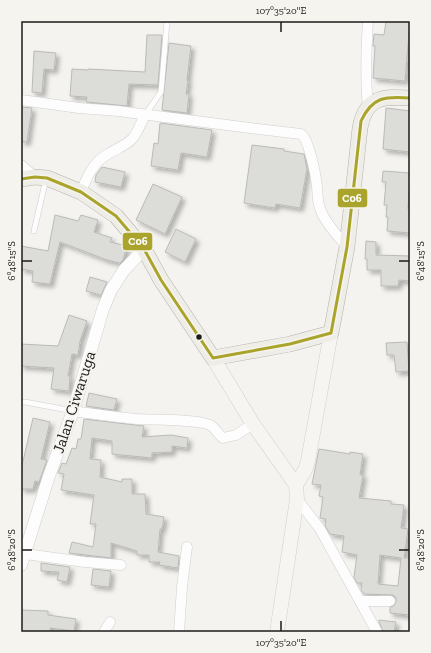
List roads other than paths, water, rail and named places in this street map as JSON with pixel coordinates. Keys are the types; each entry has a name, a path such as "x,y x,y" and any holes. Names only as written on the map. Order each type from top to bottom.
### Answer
{"main road":[{"path":"277,632 297,492 308,461 347,247 360,128 364,114 372,102 382,98 410,98"},
{"path":"34,178 81,192 116,216 144,249 161,280 213,358 297,492"},
{"path":"213,358 290,344 331,333"}],"street":[{"path":"368,21 365,80 368,107"},
{"path":"21,100 298,133 304,136 309,150 320,208 326,220 347,247"},
{"path":"81,192 90,171 98,162 107,155 124,146 133,138 144,114"},
{"path":"21,165 34,178"},
{"name":"Jalan Ciwaruga","path":"22,560 49,476 73,411 103,309 111,290 124,270 144,249"},
{"path":"73,411 134,419 196,422 210,425 215,429 219,436 223,438 236,435 253,424"},
{"path":"297,492 320,529 377,632"},
{"path":"179,632 182,587 187,547"},
{"path":"22,560 121,565"},
{"path":"360,601 390,601"},
{"path":"104,632 110,622"}],"lane":[{"path":"144,114 161,92 167,21"},
{"path":"34,178 40,201 34,231"},
{"path":"25,402 73,411"}]}
